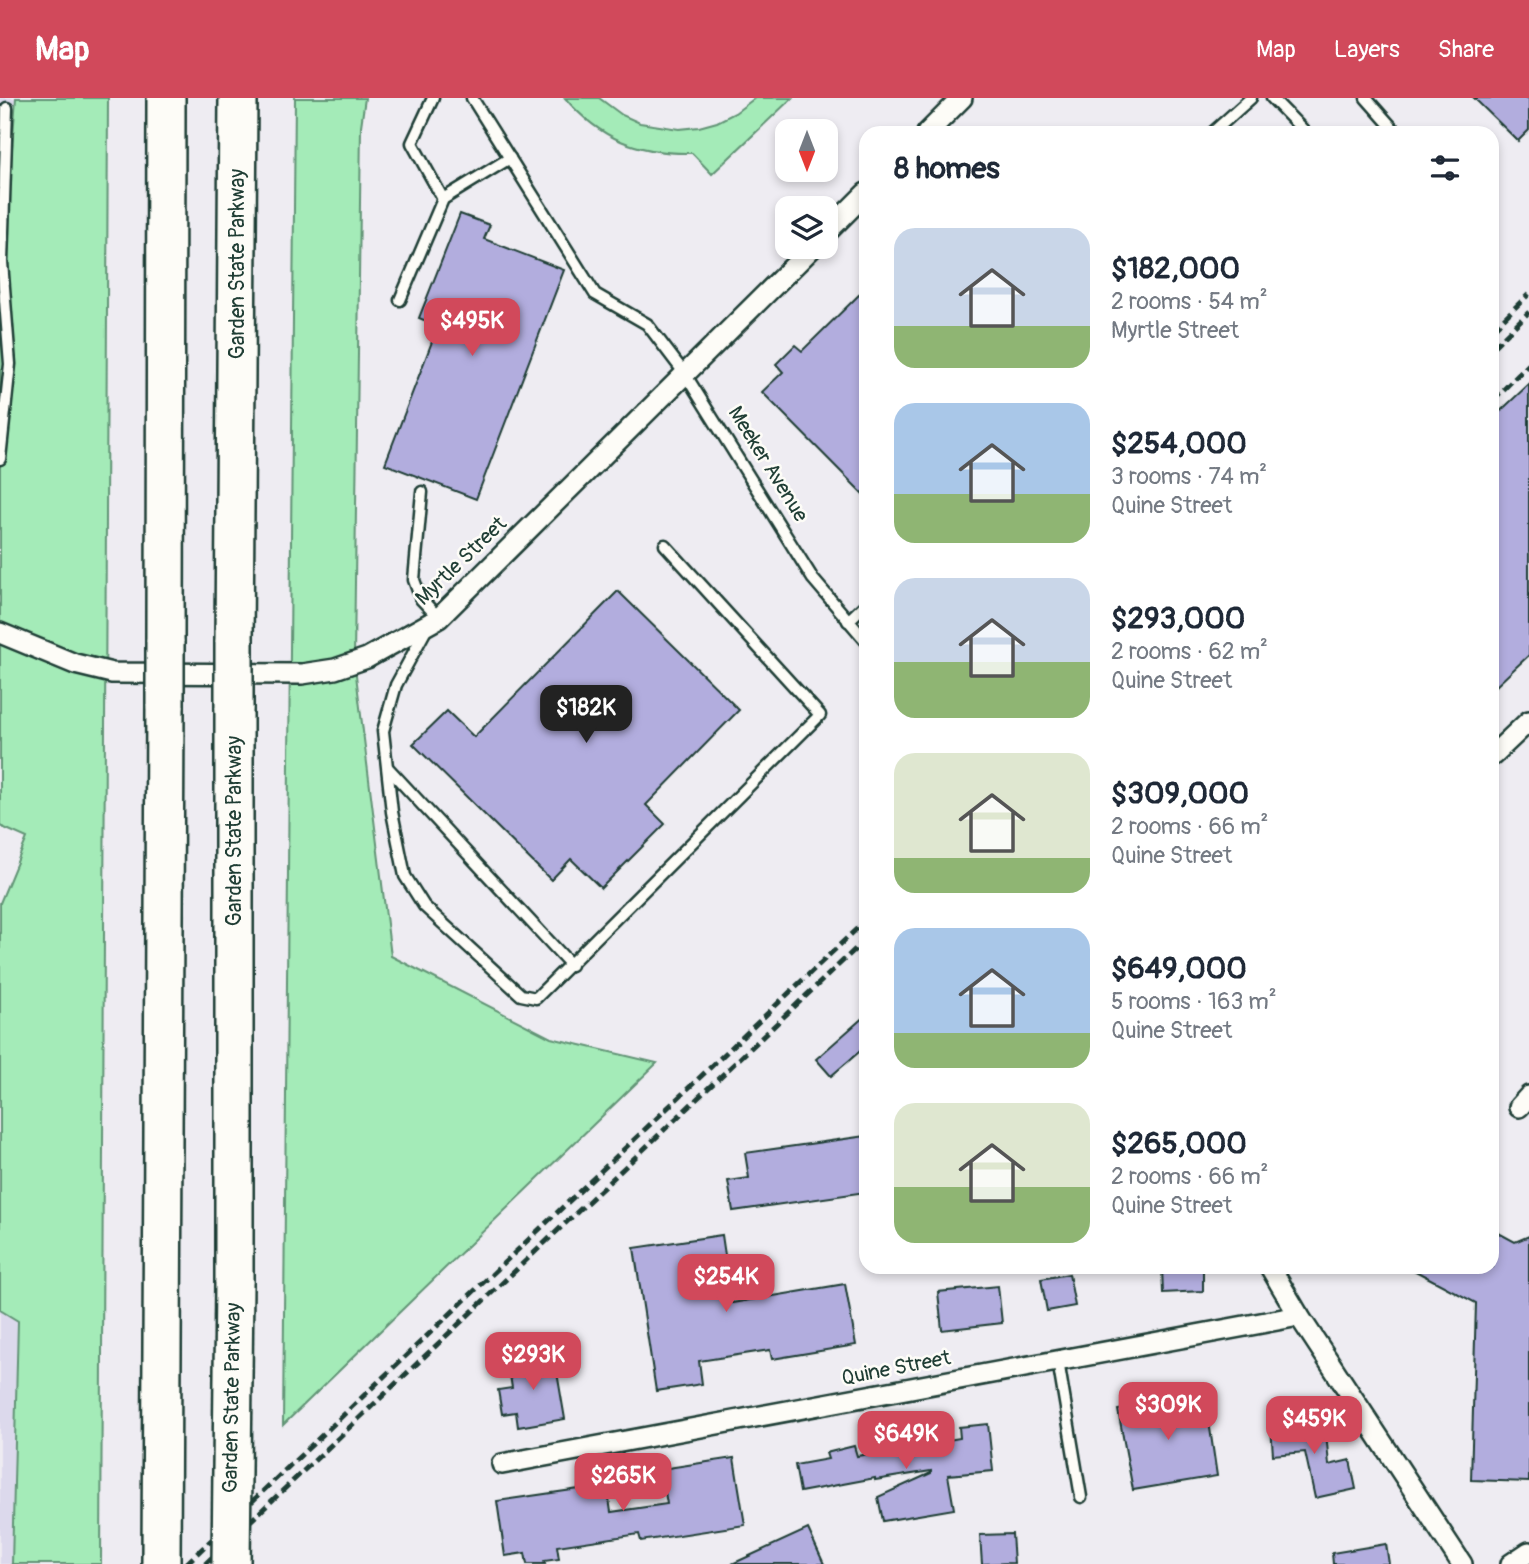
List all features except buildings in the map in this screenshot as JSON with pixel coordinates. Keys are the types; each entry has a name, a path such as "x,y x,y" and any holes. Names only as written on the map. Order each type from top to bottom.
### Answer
{"highway":[{"path":"161,1564 166,98"},
{"name":"Garden State Parkway","path":"231,1564 238,98"}],"street":[{"path":"934,126 962,98"},
{"path":"838,221 859,200"},
{"name":"Myrtle Street","path":"0,633 75,664 112,673 302,674 351,664 397,643 433,621 801,259"},
{"path":"1499,749 1529,721"},
{"path":"1274,1274 1462,1564"},
{"name":"Quine Street","path":"502,1464 1299,1316"},
{"path":"1511,1564 1529,1552"}],"lane":[{"path":"433,98 412,143 443,199"},
{"name":"Meeker Avenue","path":"472,98 596,294 647,324 685,374 813,579 859,633"},
{"path":"1220,126 1251,98"},
{"path":"1272,98 1299,126"},
{"path":"1366,98 1391,126"},
{"path":"0,459 10,364 2,262 6,108"},
{"path":"400,300 443,199 510,158"},
{"path":"422,492 414,580 433,621 397,685 383,731 392,812 405,876 424,906 521,995 537,998 820,715 664,545"},
{"path":"848,621 859,611"},
{"path":"387,768 571,965"},
{"path":"1058,1361 1081,1497"}],"shaded area":[{"path":"0,98 16,98 0,301"},
{"path":"0,1310 18,1320 12,1564 0,1564"}],"green space":[{"path":"16,98 108,98 101,1564 12,1564 18,1321 0,1310 0,903 27,838 0,826 0,301"},
{"path":"295,98 365,98 361,126 354,659 391,956 551,1038 657,1063 283,1425"},
{"path":"565,98 599,98 622,115 640,123 679,129 717,122 755,98 792,98 712,174 692,153 654,151 606,134"}],"railway":[{"path":"1499,323 1529,294"},
{"path":"1499,341 1529,312"},
{"path":"1499,394 1529,364"},
{"path":"186,1564 859,927"},
{"path":"205,1564 859,946"}]}
